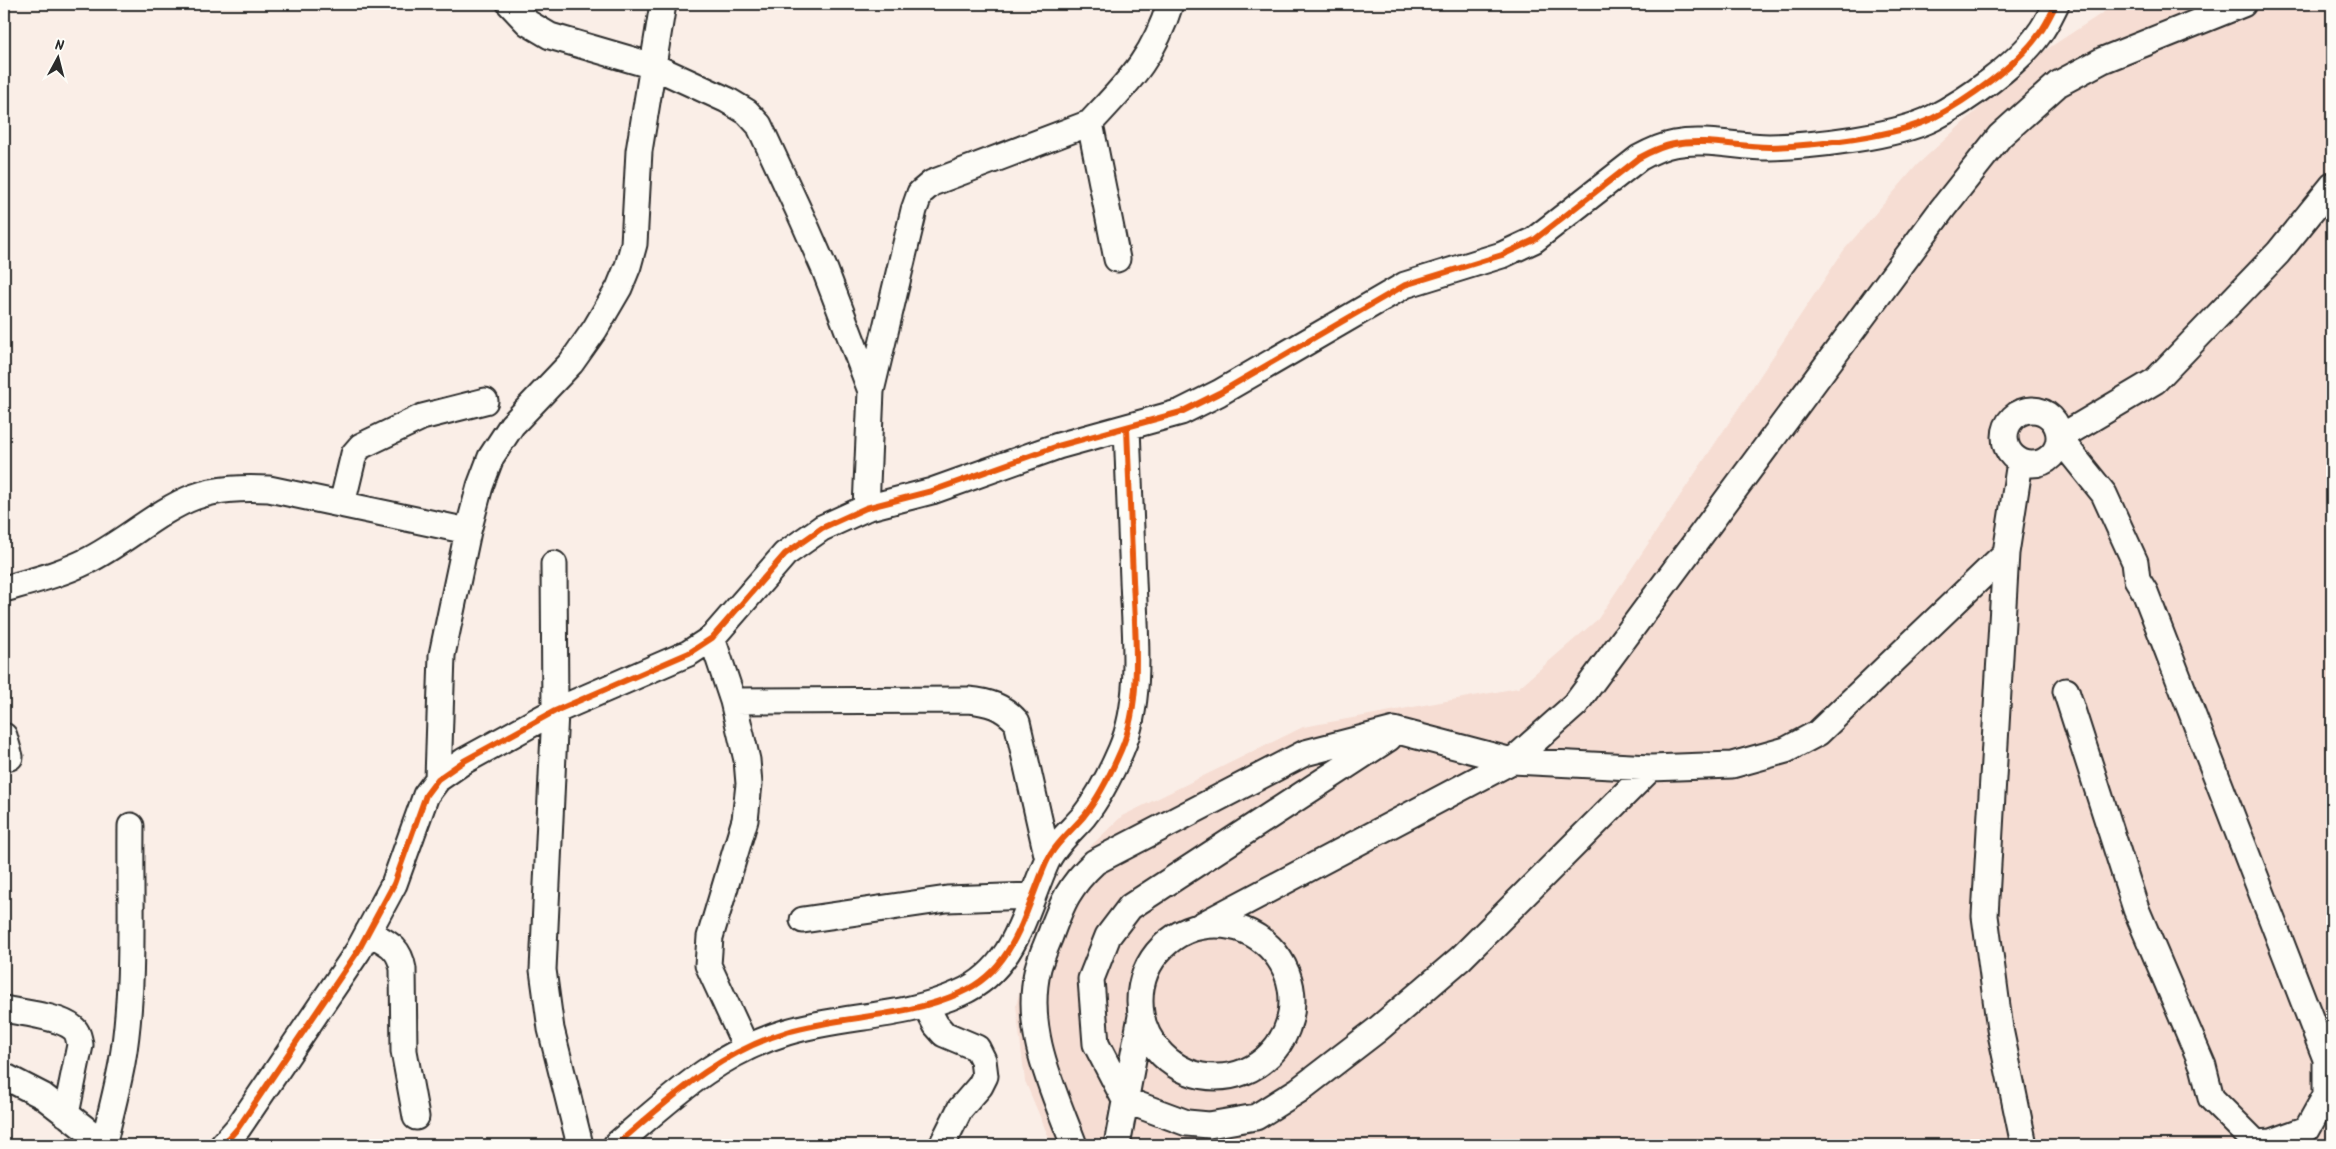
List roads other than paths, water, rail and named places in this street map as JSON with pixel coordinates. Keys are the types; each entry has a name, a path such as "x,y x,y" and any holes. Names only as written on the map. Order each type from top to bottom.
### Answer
{"street":[{"path":"510,4 528,23 550,36 653,66 727,100 747,112 759,125 825,270 871,391"},
{"path":"438,780 442,655 468,531 491,457 512,425 571,363 595,329 619,288 628,266 634,244 639,151 663,4"},
{"path":"866,508 871,391 914,210 920,193 932,183 1090,123 1131,79 1148,56 1162,30 1170,4"},
{"path":"223,1145 238,1128 358,951 394,884 426,795 438,780 464,761 555,711 689,653 712,638 785,554 822,528 866,508 932,491 1058,446 1181,412 1219,393 1405,285 1502,255 1534,240 1639,158 1656,149 1675,144 1769,147 1846,140 1893,131 1932,119 2007,67 2039,34 2056,4"},
{"path":"1117,1145 1141,1016 1140,987 1152,959 1173,938 1200,926 1512,761 1575,705 1943,208 2000,136 2058,84 2103,60 2243,4"},
{"path":"1090,123 1117,258"},
{"path":"2059,438 2155,381 2278,253 2332,186"},
{"path":"342,504 354,454 361,446 422,417 486,401"},
{"path":"2032,409 2043,412 2052,418 2057,427 2059,438 2057,448 2050,457 2041,462 2030,464 2020,462 2011,456 2006,446 2004,436 2006,425 2017,414 2032,409"},
{"path":"616,1145 708,1068 746,1046 789,1031 926,1006 962,992 992,972 1005,957 1048,859 1086,813 1106,783 1123,746 1134,700 1136,658 1126,428"},
{"path":"2059,438 2104,494 2135,562 2137,579 2149,601 2326,1059 2326,1095 2307,1129 2271,1142 2256,1144 2211,1098 2203,1066 2136,909 2066,690"},
{"path":"2020,462 2006,553 1985,916 2000,1030 2024,1145"},
{"path":"4,589 60,572 85,562 194,497 244,488 269,489 468,531"},
{"path":"1074,1145 1043,1062 1036,1036 1034,1011 1038,969 1063,900 1080,877 1096,862 1304,753 1394,730 1512,761 1651,768 1732,765 1786,750 1818,732 2006,553"},
{"path":"554,564 555,711 543,970 551,1029 580,1145"},
{"path":"712,638 733,701 747,760 748,804 710,937 708,965 746,1046"},
{"path":"733,701 968,700 989,702 1006,711 1017,722 1048,859"},
{"path":"1400,731 1130,907 1108,936 1091,979 1096,1044 1126,1100 1187,1123 1209,1125 1256,1117 1299,1090 1377,1030 1461,958 1651,768"},
{"path":"4,1076 43,1096 105,1143 122,1062 126,1019 129,965 131,826"},
{"path":"803,920 927,901 1033,896"},
{"path":"1141,1016 1153,1044 1174,1065 1202,1076 1232,1076 1260,1064 1280,1043 1291,1015 1291,986 1280,958 1258,937 1230,926 1200,926"},
{"path":"368,932 394,947 401,957 403,969 404,1051 416,1117"},
{"path":"926,1006 936,1025 944,1034 977,1048 981,1054 985,1076 980,1086 960,1109 942,1145"},
{"path":"4,1010 63,1022 73,1028 78,1035 80,1046 66,1114"}]}
